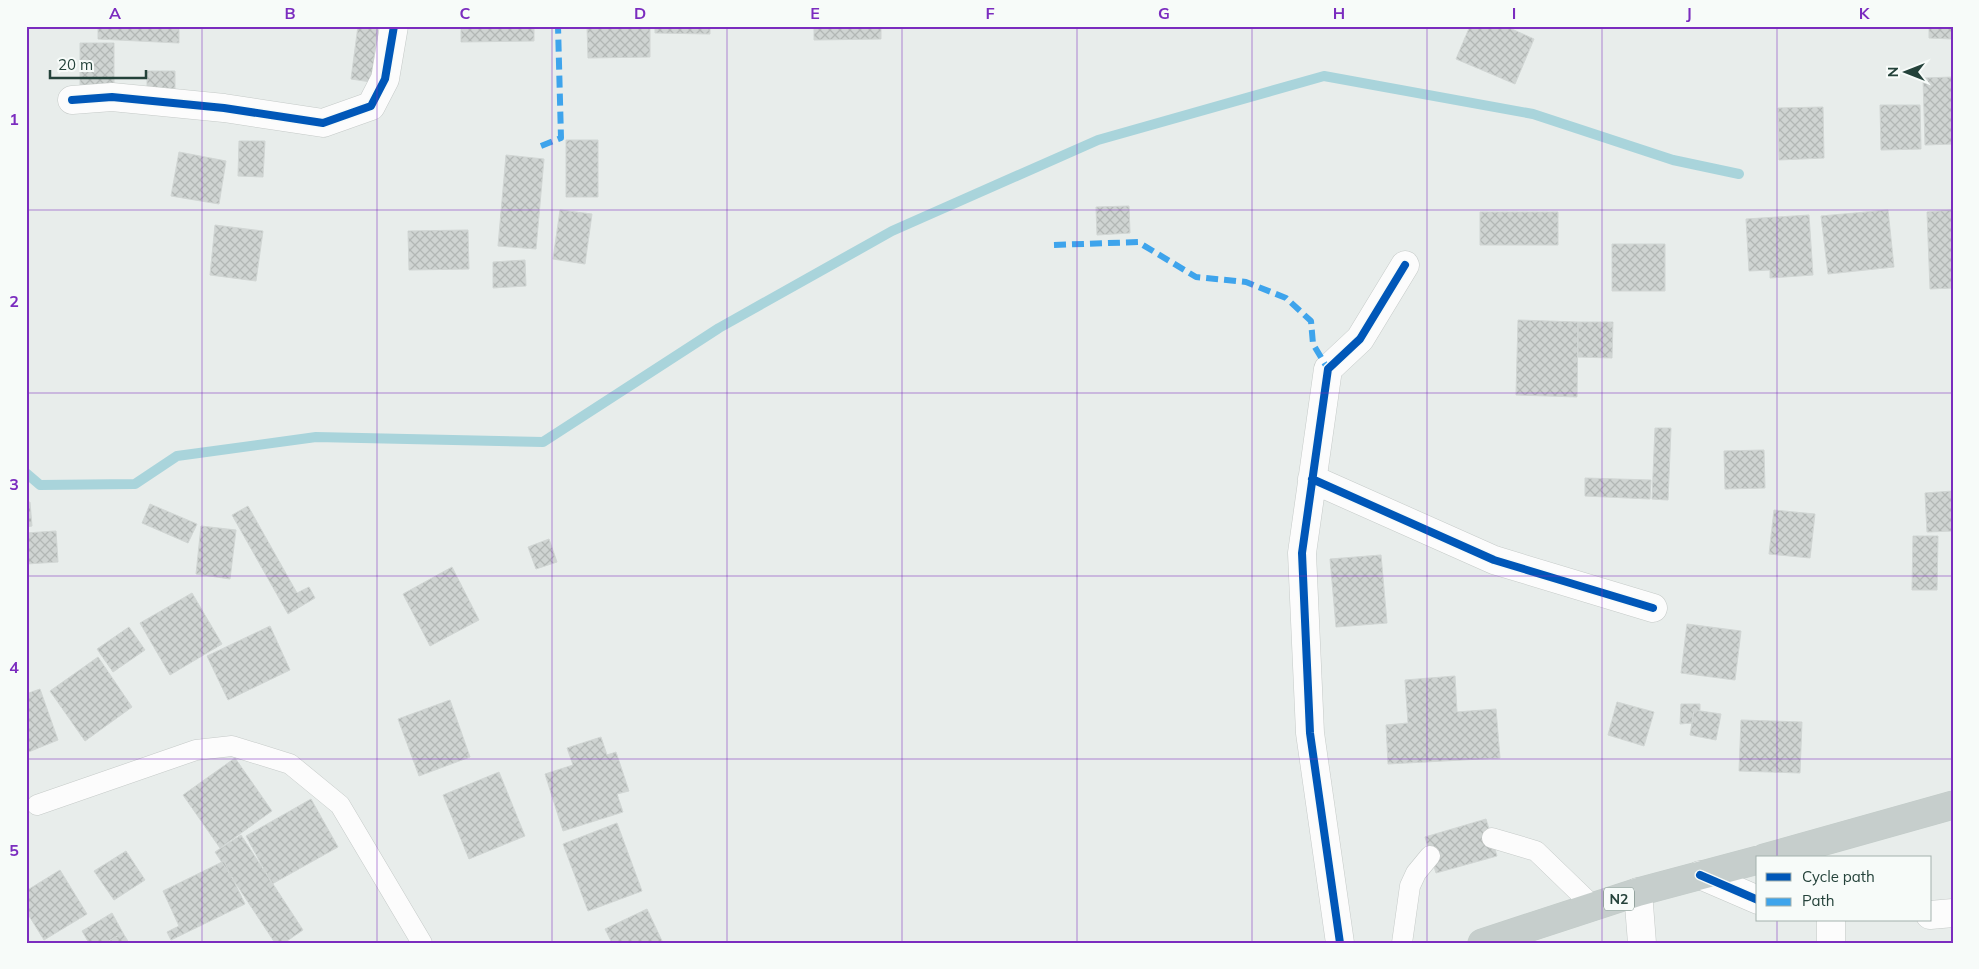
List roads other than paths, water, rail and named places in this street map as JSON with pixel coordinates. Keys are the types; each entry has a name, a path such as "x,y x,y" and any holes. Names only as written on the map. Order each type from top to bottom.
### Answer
{"highway":[{"path":"1778,856 1826,849 1953,806"},
{"name":"N2","path":"1482,943 1638,892 1756,861"}],"street":[{"path":"72,100 112,97 224,108 323,123 371,106 385,80 394,26"},
{"path":"1340,943 1310,733 1302,553 1328,369 1360,339 1405,265"},
{"path":"1312,479 1494,560 1653,608"},
{"path":"1700,876 1756,899"},
{"path":"1638,892 1642,943"},
{"path":"1932,915 1953,914"},
{"path":"1831,922 1831,943"}],"lane":[{"path":"37,805 196,750 232,746 290,764 340,805 422,943"},
{"path":"1492,838 1536,850 1594,907"},
{"path":"1402,943 1410,886 1416,873 1430,856"}],"waterway":[{"path":"26,473 40,485 135,484 177,456 316,437 543,442 719,328 892,231 1098,140 1324,76 1533,114 1673,160 1739,174"}]}
